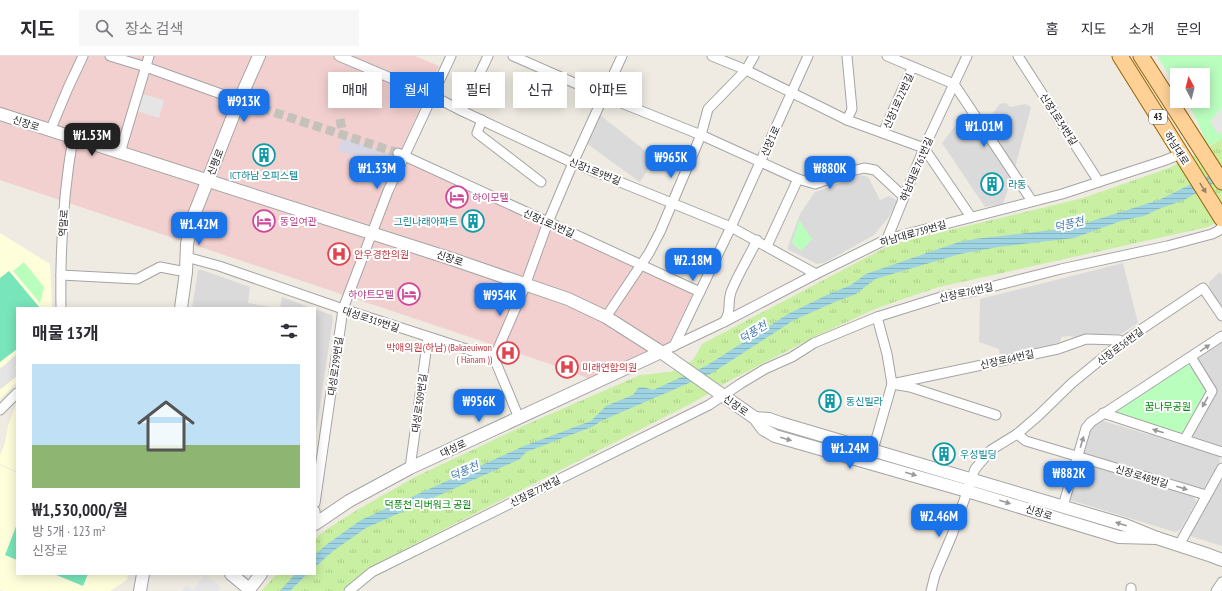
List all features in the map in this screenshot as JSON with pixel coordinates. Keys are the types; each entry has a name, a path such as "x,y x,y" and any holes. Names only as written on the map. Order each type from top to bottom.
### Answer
{"main road":[{"name":"하남대로","path":"1120,56 1222,221"},
{"name":"하남대로","path":"1141,56 1222,182"}],"street":[{"path":"50,131 83,56"},
{"path":"110,56 146,67 244,102"},
{"path":"120,153 149,56"},
{"name":"신평로","path":"181,307 186,272 187,244 192,220 244,102 259,56"},
{"name":"신장1로9번길","path":"339,56 390,78"},
{"name":"대성로299번길","path":"444,72 451,56"},
{"path":"462,111 488,56"},
{"path":"513,56 575,83"},
{"path":"615,72 622,56"},
{"name":"신장1로22번길","path":"712,56 746,70 847,120 924,148"},
{"path":"606,317 641,265 660,232 674,203 701,135 708,109 746,70 754,56"},
{"name":"신장1로","path":"674,346 731,227 808,56"},
{"path":"847,56 852,109 847,120"},
{"path":"887,56 912,68 954,84 1032,201"},
{"name":"하남대로761번길","path":"887,239 924,148 967,56"},
{"name":"신장1로34번길","path":"1018,56 1099,182"},
{"name":"신장1로22번길","path":"884,133 912,68"},
{"name":"신장1로9번길","path":"444,102 573,163 731,227"},
{"name":"대성로299번길","path":"316,496 343,310 401,155 426,108"},
{"path":"519,418 494,358 525,284 548,222 598,108"},
{"path":"634,108 701,135 798,179 815,184 864,168 875,170 904,197"},
{"name":"신장로","path":"0,114 372,233 568,299 606,317 661,352 755,418 763,429 775,436 852,458 1063,506 1124,525 1222,560"},
{"path":"482,120 477,133 540,182"},
{"name":"역말로","path":"61,307 65,193 73,138"},
{"path":"924,148 971,217"},
{"name":"신장1로3번길","path":"401,155 700,292"},
{"name":"하남대로739번길","path":"661,352 724,322 887,239 1062,194 1182,156"},
{"path":"767,246 798,179"},
{"name":"신장로76번길","path":"720,393 814,343 877,317 944,296 1167,246 1212,234 1218,231 1222,221"},
{"path":"731,227 757,240 816,274"},
{"path":"724,322 729,315 729,298 732,290 757,240"},
{"name":"대성로319번길","path":"186,257 219,266 343,310 494,358"},
{"path":"61,275 136,279 160,267 186,272"},
{"name":"신장로56번길","path":"931,591 935,575 952,535 975,469 991,450 1017,434 1072,383 1121,343 1203,288 1222,316"},
{"path":"873,450 892,384 887,354 877,317"},
{"path":"1063,506 1086,428 1090,422 1222,336"},
{"name":"대성로309번길","path":"410,468 428,337"},
{"name":"신장로64번길","path":"892,384 1058,348 1086,339 1119,340 1121,343"},
{"name":"대성로","path":"316,518 410,468 661,352"},
{"path":"1185,439 1212,390 1191,357"},
{"path":"892,384 910,388 996,415"},
{"name":"신장로77번길","path":"349,591 372,572 702,408 720,393"},
{"path":"0,410 16,394"},
{"path":"1103,413 1222,452"},
{"name":"신장로","path":"755,418 769,418 780,423 873,450 1119,537 1157,538"},
{"path":"1017,434 1026,441 1078,456"},
{"path":"852,458 856,446"},
{"name":"신장로48번길","path":"1078,456 1206,495"},
{"path":"1178,545 1222,468"},
{"path":"140,591 143,575"},
{"path":"232,575 248,590 260,575"},
{"path":"1216,591 1222,582"}],"shaded area":[{"path":"0,56 415,56 439,66 436,72 390,72 390,108 420,108 401,150 693,293 663,355 598,382 547,363 0,180"},
{"path":"142,94 164,100 159,118 137,111"},
{"path":"1006,103 1010,107 1025,104 1031,107 1015,168 985,123 1000,104"},
{"path":"1222,107 1222,132 1219,135 1210,122"},
{"path":"600,115 653,157 640,182 586,143"},
{"path":"971,115 1012,177 1003,204 985,207 942,143 959,121"},
{"path":"342,138 396,156 382,188 366,182 372,162 338,151"},
{"path":"861,175 868,177 880,200 889,196 898,201 888,218 874,235 824,263 817,264 787,249 800,214 815,192"},
{"path":"0,233 50,264 52,307 16,307 16,383 0,399"},
{"path":"1123,263 1138,323 1121,334 1082,335 1077,338 1069,336 1062,337 1059,343 1000,356 999,349 979,342 980,299"},
{"path":"198,270 202,270 250,287 248,303 271,307 192,307"},
{"path":"1220,272 1222,275 1222,310 1209,289 1209,282"},
{"path":"282,297 308,307 280,307"},
{"path":"316,309 332,315 333,319 316,432"},
{"path":"1222,341 1222,448 1193,439 1191,433 1216,391 1197,362 1199,356"},
{"path":"16,355 16,377 1,389 0,369"},
{"path":"16,404 16,472 0,464 0,455 5,443 8,426"},
{"path":"1097,421 1103,421 1219,455 1220,461 1204,488 1199,490 1085,456 1082,451 1089,429"},
{"path":"1083,463 1194,497 1196,502 1180,530 1175,532 1070,500 1068,496 1077,466"},
{"path":"0,465 16,473 16,575 128,575 127,580 110,591 0,590"},
{"path":"1222,472 1222,546 1190,536 1188,531"},
{"path":"205,575 221,587 218,591 182,591 186,585 193,590"}],"green space":[{"path":"1157,56 1222,56 1222,138 1208,147 1190,108 1210,108 1210,68 1170,68 1170,76"},
{"name":"덕풍천 리버워크 공원","path":"1222,138 1222,219 1208,227 939,287 875,309 812,338 727,382 696,401 368,568 342,591 261,591 276,575 316,575 316,538 324,531 357,510 415,477 523,426 640,375 671,372 693,360 702,344 892,244 1083,198 1169,168 1208,148"},
{"path":"799,220 812,239 801,251 792,243"},
{"path":"24,262 44,287 40,303 13,271"},
{"path":"9,271 39,307 16,307 16,350 0,362 0,278"},
{"name":"꿈나무공원","path":"1185,365 1191,366 1205,388 1205,394 1182,433 1177,435 1115,416 1114,410"},
{"path":"16,527 16,560 5,555"},
{"path":"56,575 88,575 83,586"}],"water":[{"path":"1222,169 1222,179 1184,200 1144,216 1121,221 1074,238 998,247 960,254 875,279 856,294 794,320 712,373 601,421 594,426 526,452 520,459 366,528 333,551 316,566 316,554 326,545 361,520 524,446 591,421 606,406 633,395 638,388 643,387 653,390 706,366 788,314 851,285 866,274 956,243 975,239 1070,228 1159,200"},
{"path":"294,575 306,575 290,591 280,591"}],"tunnel":[{"path":"249,104 398,153"},
{"path":"340,119 343,135"}],"place":[{"name":"ICT하남 오피스텔","path":"264,155"},
{"name":"라동","path":"992,184"},
{"name":"하이모텔","path":"457,197"},
{"name":"동일여관","path":"264,221"},
{"name":"그린나래아파트","path":"473,221"},
{"name":"안우경한의원","path":"339,254"},
{"name":"하야트모텔","path":"409,294"},
{"name":"박애의원(하남) (Bakaeuiwon ( Hanam ))","path":"508,353"},
{"name":"미래연합의원","path":"567,367"},
{"name":"동신빌라","path":"830,401"},
{"name":"우성빌딩","path":"944,454"}],"water label":[{"name":"덕풍천","path":"1069,224"},
{"name":"덕풍천","path":"753,332"},
{"name":"덕풍천","path":"464,471"}]}
